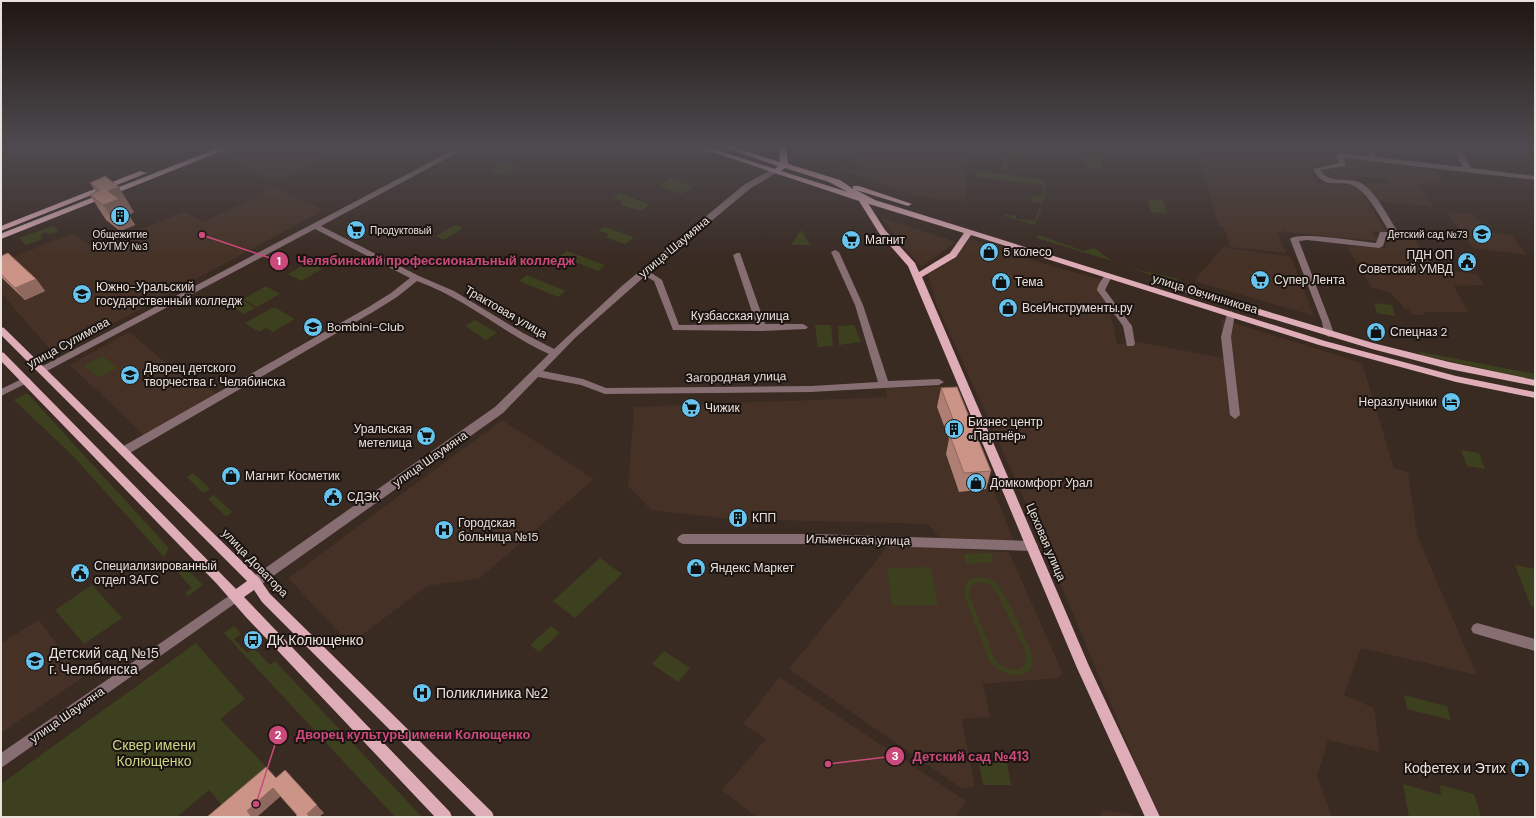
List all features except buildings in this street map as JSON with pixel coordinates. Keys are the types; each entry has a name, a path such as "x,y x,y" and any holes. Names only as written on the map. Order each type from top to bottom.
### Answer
{"main road":[{"path":"1,229 113,185"},
{"path":"1,237 132,185"},
{"name":"Цеховая улица","path":"820,185 862,199 882,231 907,258 918,276 1084,668 1153,817"},
{"name":"улица Овчинникова","path":"841,185 872,202 1384,361 1456,379 1535,395"},
{"path":"848,185 908,204"},
{"path":"918,276 952,255 970,232"},
{"name":"улица Овчинникова","path":"1188,291 1329,334 1454,367 1535,383"},
{"name":"улица Доватора","path":"1,330 255,582 266,598 487,817"},
{"path":"1,355 236,596 248,612 445,817"},
{"name":"улица Сулимова","path":"26,380 42,370"},
{"name":"улица Шаумяна","path":"236,596 255,582"}],"street":[{"name":"улица Сулимова","path":"42,370 393,185"},
{"name":"улица Шаумяна","path":"255,582 499,410 592,317 750,185"},
{"path":"1329,334 1326,322 1294,239 1307,238 1379,246 1383,234 1396,235 1362,187 1357,185"},
{"name":"Трактовая улица","path":"315,226 456,297 524,339 556,352"},
{"path":"835,252 859,305 884,385"},
{"path":"737,255 762,328"},
{"name":"Кузбасская улица","path":"644,272 658,280 676,328 803,327"},
{"path":"1108,276 1104,285 1101,287 1101,290 1127,326 1130,344"},
{"path":"124,451 368,311 405,288 416,278"},
{"path":"1231,314 1226,337 1235,415"},
{"name":"Загородная улица","path":"536,373 583,382 605,391 811,389 939,382"},
{"name":"улица Сулимова","path":"1,393 26,380"},
{"name":"Ильменская улица","path":"683,539 748,537 890,540 1032,546"},
{"name":"улица Шаумяна","path":"1,761 236,596"},
{"path":"1477,629 1535,645"}],"shaded area":[{"path":"885,185 966,185 966,202 916,196"},
{"path":"1207,185 1346,185 1358,186 1387,233 1371,231 1378,241 1285,232 1282,225 1284,232 1277,232 1286,253 1228,247 1229,242 1223,226 1219,226"},
{"path":"1365,185 1419,185 1433,206 1378,202"},
{"path":"274,187 324,210 55,355 1,293 1,262 73,233 94,248 184,212 204,222"},
{"name":"Детский сад №73","path":"1447,212 1472,214 1490,233 1511,235 1527,255 1473,248"},
{"path":"880,217 956,242 921,267"},
{"path":"1390,236 1415,239 1429,260 1448,270 1478,274 1484,285 1454,286 1468,312 1423,312 1424,315 1413,315 1408,309 1405,309 1391,293 1371,287 1347,246 1385,248"},
{"path":"970,239 1042,263 1103,280 1117,344 1138,342 1223,358 1221,319 1362,363 1394,468 1408,472 1417,535 1477,675 1361,648 1344,695 1374,708 1380,752 1328,740 1317,776 1332,817 1158,817 1034,521 936,303 928,274 954,259"},
{"path":"1223,247 1291,257 1314,316 1194,281"},
{"name":"Дворец детского творчества г. Челябинска","path":"129,332 197,389 204,385 217,394 145,436 70,365"},
{"path":"951,386 1014,541 942,540 927,524 732,519 651,510 628,486 634,407 887,397 886,388"},
{"name":"Городская больница №15","path":"502,420 594,479 480,578 427,586 350,644 288,578"},
{"path":"888,546 1009,552 1061,669 1062,673 1059,678 983,684 990,717 962,719 975,787 961,788 789,669"},
{"name":"Детский сад №15 г. Челябинска","path":"39,620 82,678 1,733 1,643"},
{"path":"779,677 966,801 956,817 756,817 722,790 766,739 743,724"},
{"path":"1103,810 1131,814 1132,817 1099,817"}],"green space":[{"path":"691,185 693,186 683,194 659,186"},
{"path":"1043,185 1046,185 1045,199 1043,199 1042,203 1032,202 1033,196 1044,197"},
{"path":"619,193 649,204 641,211 621,205 622,201 613,198"},
{"path":"1148,199 1163,200 1167,214 1151,212"},
{"path":"1039,208 1042,209 1034,225 1004,216 1004,214 1016,216 1016,219 1035,221"},
{"path":"455,225 463,228 444,240 436,236"},
{"path":"53,226 59,231 51,234 45,232 40,235 42,239 26,245 19,238"},
{"path":"604,227 634,237 625,244 606,237 609,234 599,231"},
{"path":"801,230 810,245 791,245"},
{"path":"1038,235 1084,251 1094,248 1112,261 1037,238"},
{"path":"567,251 605,265 598,271 560,256"},
{"path":"308,262 322,269 301,281 288,274"},
{"path":"1130,268 1178,279 1176,283"},
{"path":"527,275 566,291 558,297 519,281"},
{"path":"266,286 280,294 257,307 243,299"},
{"path":"239,298 255,308 244,314 228,304"},
{"path":"1374,303 1392,305 1395,316 1377,313"},
{"path":"274,307 295,319 273,332 266,328 259,332 245,323"},
{"path":"475,320 497,333 486,340 465,326"},
{"path":"815,325 831,325 833,346 818,347"},
{"path":"854,325 861,342 839,345 838,326"},
{"path":"1416,351 1535,374 1535,380 1422,355"},
{"path":"103,356 117,368 98,378 84,365"},
{"path":"27,393 169,548 164,557 72,455 14,400"},
{"path":"1461,450 1479,453 1485,469 1467,466"},
{"path":"193,473 210,489 203,493 187,477"},
{"path":"214,495 232,512 226,516 208,499"},
{"path":"992,553 994,562 966,564 964,554"},
{"path":"600,558 622,574 575,618 553,601"},
{"path":"182,561 181,563 203,585 188,596 185,593 192,588 171,565 172,562"},
{"path":"1515,565 1535,569 1535,607 1531,606"},
{"path":"931,567 938,605 892,606 887,568"},
{"path":"977,577 986,578 995,582 1001,589 1018,622 1032,656 1033,661 1031,669 1026,673 1013,675 1006,673 999,670 989,660 963,592 967,581","holes":["976,582 989,584 996,592 1026,652 1026,662 1021,668 1014,670 1003,667 996,661 969,594 970,588"]},
{"path":"92,585 122,618 84,644 55,610"},
{"path":"234,626 241,634 234,639 247,653 254,648 270,665 275,661 422,817 395,817 224,633"},
{"path":"551,626 560,633 539,652 530,645"},
{"name":"Сквер имени Колющенко","path":"196,643 245,699 220,719 274,775 228,812 209,790 177,817 1,817 1,784"},
{"path":"664,651 690,668 678,682 652,664"},
{"path":"1404,695 1447,706 1451,720 1407,709"},
{"path":"1007,762 1011,785 983,785 979,763"},
{"path":"1403,784 1441,795 1440,785 1474,794 1481,817 1409,817"}],"tram line":[{"path":"1,234 125,185"}],"place":[{"name":"Общежитие ЮУГМУ №3","path":"120,216"},
{"name":"Продуктовый","path":"356,230"},
{"name":"Детский сад №73","path":"1482,234"},
{"name":"Челябинский профессиональный колледж","path":"202,235"},
{"name":"Магнит","path":"851,240"},
{"name":"5 колесо","path":"989,252"},
{"name":"ПДН ОП Советский УМВД","path":"1467,262"},
{"name":"Супер Лента","path":"1260,280"},
{"name":"Тема","path":"1001,282"},
{"name":"Южно-Уральский государственный колледж","path":"82,294"},
{"name":"ВсеИнструменты.ру","path":"1008,308"},
{"name":"Bombini-Club","path":"313,327"},
{"name":"Спецназ 2","path":"1376,332"},
{"name":"Дворец детского творчества г. Челябинска","path":"130,375"},
{"name":"Неразлучники","path":"1451,402"},
{"name":"Чижик","path":"691,408"},
{"name":"Бизнес центр «Партнёр»","path":"954,429"},
{"name":"Уральская метелица","path":"426,436"},
{"name":"Магнит Косметик","path":"231,476"},
{"name":"Домкомфорт Урал","path":"976,483"},
{"name":"СДЭК","path":"333,497"},
{"name":"КПП","path":"738,518"},
{"name":"Городская больница №15","path":"444,530"},
{"name":"Яндекс Маркет","path":"696,568"},
{"name":"Специализированный отдел ЗАГС","path":"80,573"},
{"name":"ДК Колющенко","path":"253,640"},
{"name":"Детский сад №15 г. Челябинска","path":"35,661"},
{"name":"Поликлиника №2","path":"422,693"},
{"name":"Детский сад №413","path":"828,764"},
{"name":"Кофетех и Этих","path":"1520,768"},
{"name":"Дворец культуры имени Колющенко","path":"256,804"}]}
